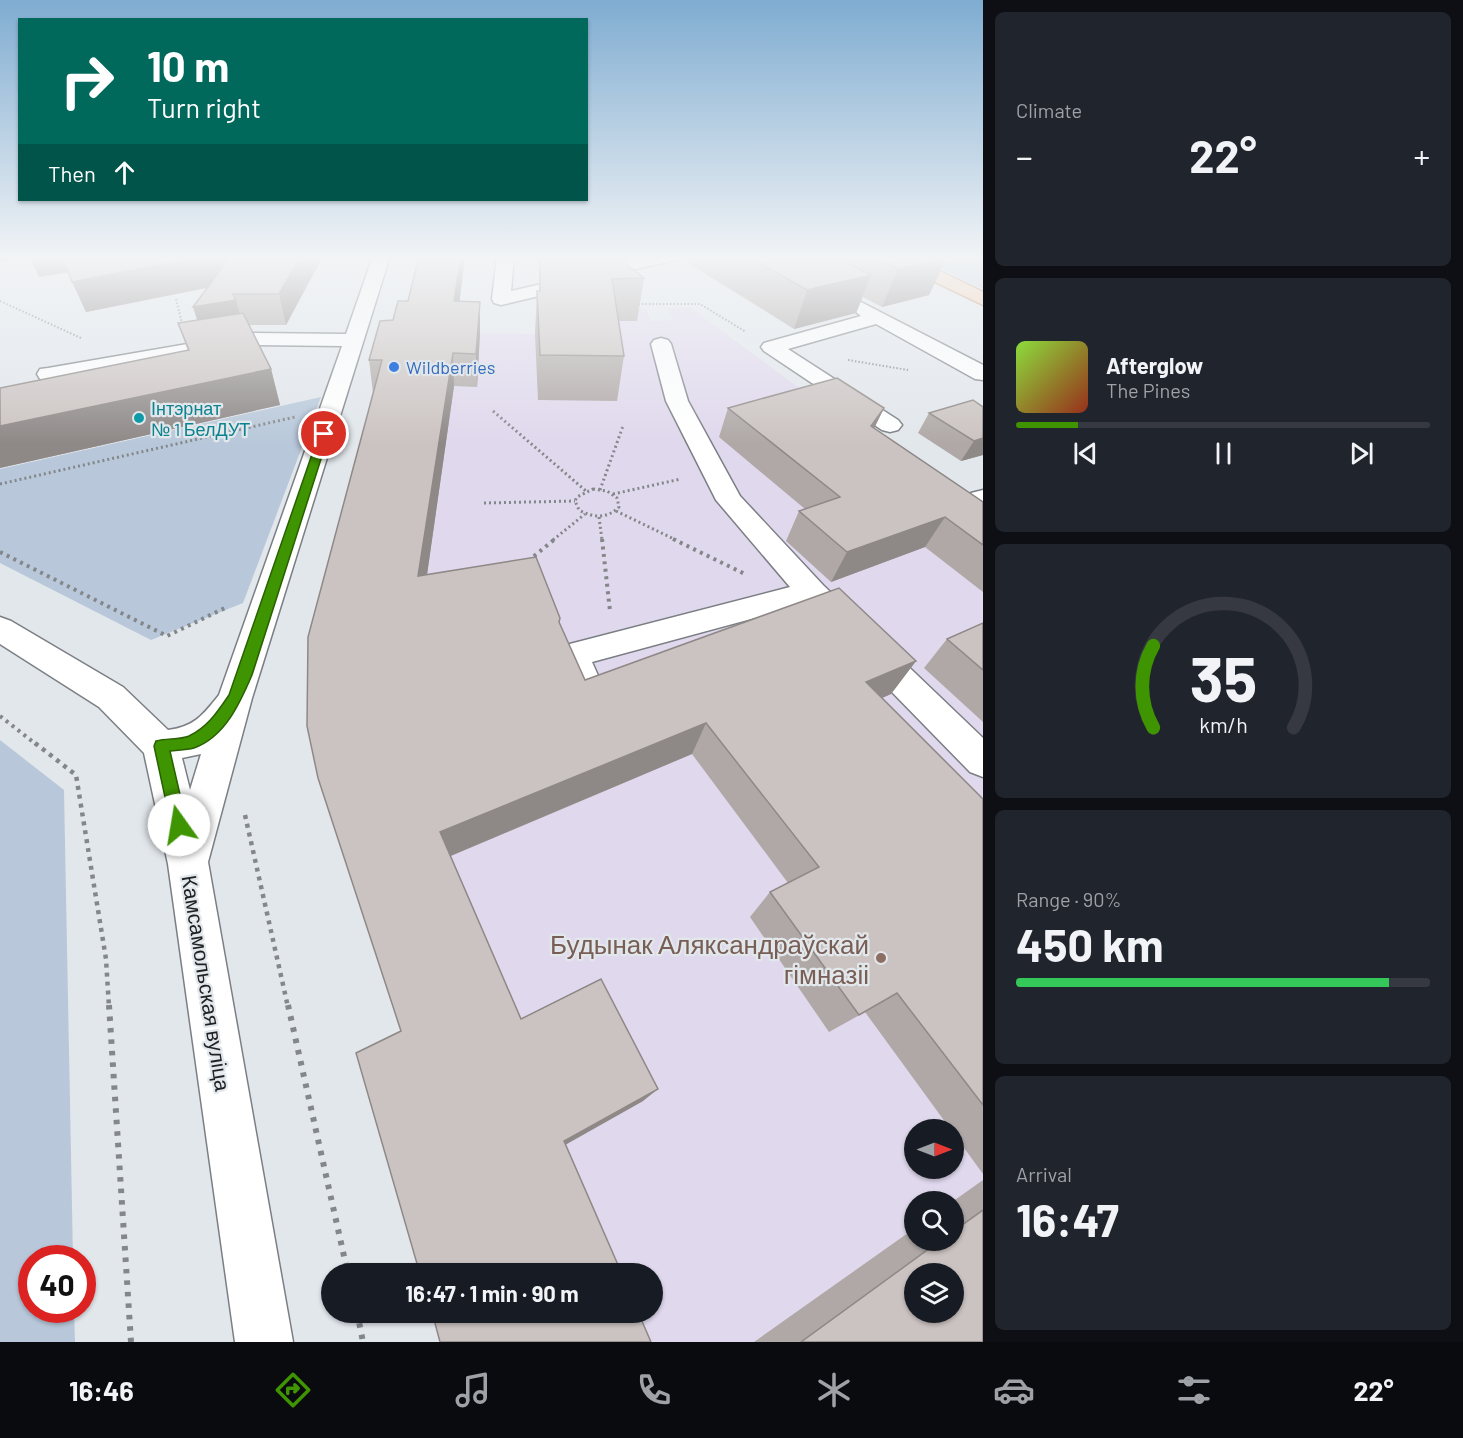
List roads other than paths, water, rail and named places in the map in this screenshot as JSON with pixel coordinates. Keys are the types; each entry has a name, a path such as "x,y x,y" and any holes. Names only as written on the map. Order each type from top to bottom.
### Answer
{"street":[{"name":"Камсамольская вуліца","path":"264,1342 188,864 235,698 245,675 362,319"},
{"path":"872,319 771,346 890,425"},
{"path":"881,319 983,374"},
{"path":"48,374 251,339 355,340"},
{"path":"661,344 677,401 729,500 802,594 983,761"},
{"path":"587,689 573,655 802,594"},
{"path":"0,629 111,697 161,746 188,864"},
{"path":"161,746 191,742 216,725 235,698"}],"place":[{"name":"Wildberries","path":"394,367"},
{"name":"Інтэрнат № 1 БелДУТ","path":"139,418"},
{"name":"Будынак Аляксандраўскай гімназіі","path":"881,958"}]}
